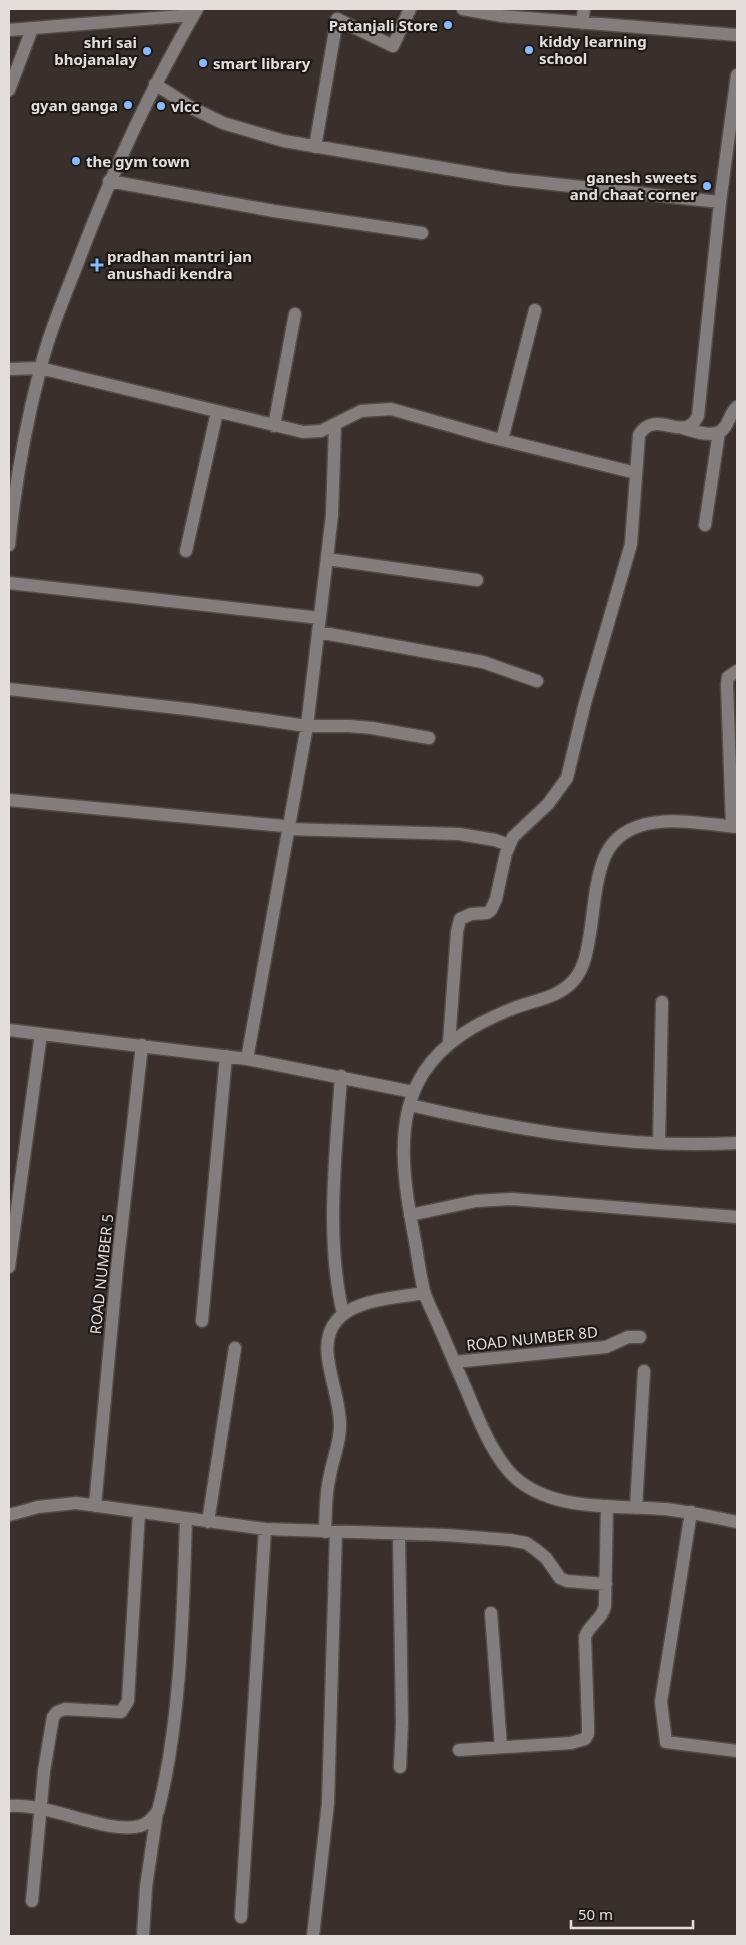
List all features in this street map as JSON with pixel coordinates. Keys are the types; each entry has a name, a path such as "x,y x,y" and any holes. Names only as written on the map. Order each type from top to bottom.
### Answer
{"street":[{"path":"315,147 337,20 394,46 410,9"},
{"path":"463,9 502,16 582,24 737,35"},
{"path":"582,24 584,9"},
{"path":"9,30 195,12"},
{"path":"9,545 12,488 40,368 56,319 109,181 155,84 195,12"},
{"path":"9,90 32,29"},
{"path":"682,428 694,423 700,405 720,202 737,75"},
{"path":"155,84 192,108 223,123 253,133 315,147 515,180 720,202"},
{"path":"109,181 274,212 422,233"},
{"path":"502,440 535,310"},
{"path":"274,426 295,314"},
{"path":"9,369 40,368 303,432 321,431 361,412 391,409 502,440 636,473"},
{"path":"449,1043 458,924 464,916 487,913 491,910 509,845 513,837 553,799 567,778 588,695 631,544 636,508 639,436 643,428 656,424 701,433 719,432 724,428 732,411 737,407"},
{"path":"186,551 218,412"},
{"path":"247,1059 307,726 332,515 335,425"},
{"path":"704,525 719,432"},
{"path":"327,559 476,580"},
{"path":"9,583 320,618"},
{"path":"318,632 483,662 537,681"},
{"path":"737,671 728,677 727,684 735,826 661,822 644,824 624,832 616,839 604,858 584,960 576,978 565,989 473,1026 449,1043 425,1070 413,1092 410,1105 405,1133 404,1175 424,1293 491,1444 518,1480 539,1492 562,1500 608,1506 690,1512 737,1522"},
{"path":"9,689 195,710 307,726 349,726 429,738"},
{"path":"9,800 284,826 288,829 459,834 495,840 509,845"},
{"path":"659,1143 662,1002"},
{"path":"9,1030 247,1059 341,1076 413,1092"},
{"path":"9,1267 41,1034"},
{"name":"ROAD NUMBER 5","path":"95,1506 142,1045"},
{"path":"202,1321 226,1056"},
{"path":"341,1076 334,1178 333,1246 338,1292 343,1314"},
{"path":"410,1105 502,1126 590,1138 659,1143 737,1143"},
{"path":"410,1215 476,1201 512,1199 737,1217"},
{"path":"313,1936 328,1803 330,1532 326,1494 340,1427 339,1410 328,1358 329,1332 334,1322 343,1314 378,1300 424,1293"},
{"name":"ROAD NUMBER 8D","path":"454,1362 606,1347 628,1337 640,1337"},
{"path":"208,1522 235,1348"},
{"path":"636,1508 644,1371"},
{"path":"9,1516 38,1506 57,1504 95,1506 265,1529 486,1538 526,1543 546,1558 560,1578 567,1581 606,1584"},
{"path":"459,1750 571,1743 585,1739 588,1734 588,1724 585,1637 588,1628 604,1613 608,1506"},
{"path":"32,1902 40,1807 50,1725 57,1712 73,1709 121,1712 128,1701 139,1512"},
{"path":"690,1512 662,1702 666,1742 737,1751"},
{"path":"143,1936 146,1887 173,1719 183,1605 186,1519"},
{"path":"241,1917 265,1529"},
{"path":"399,1534 402,1723 400,1767"},
{"path":"491,1613 501,1747"},
{"path":"9,1806 40,1807 122,1826 138,1826 150,1822 158,1811"}],"place":[{"name":"Patanjali Store","path":"448,25"},
{"name":"kiddy learning school","path":"529,50"},
{"name":"shri sai bhojanalay","path":"147,51"},
{"name":"smart library","path":"203,63"},
{"name":"gyan ganga","path":"128,105"},
{"name":"vlcc","path":"161,106"},
{"name":"the gym town","path":"76,161"},
{"name":"ganesh sweets and chaat corner","path":"707,186"},
{"name":"pradhan mantri jan anushadi kendra","path":"97,265"}]}
